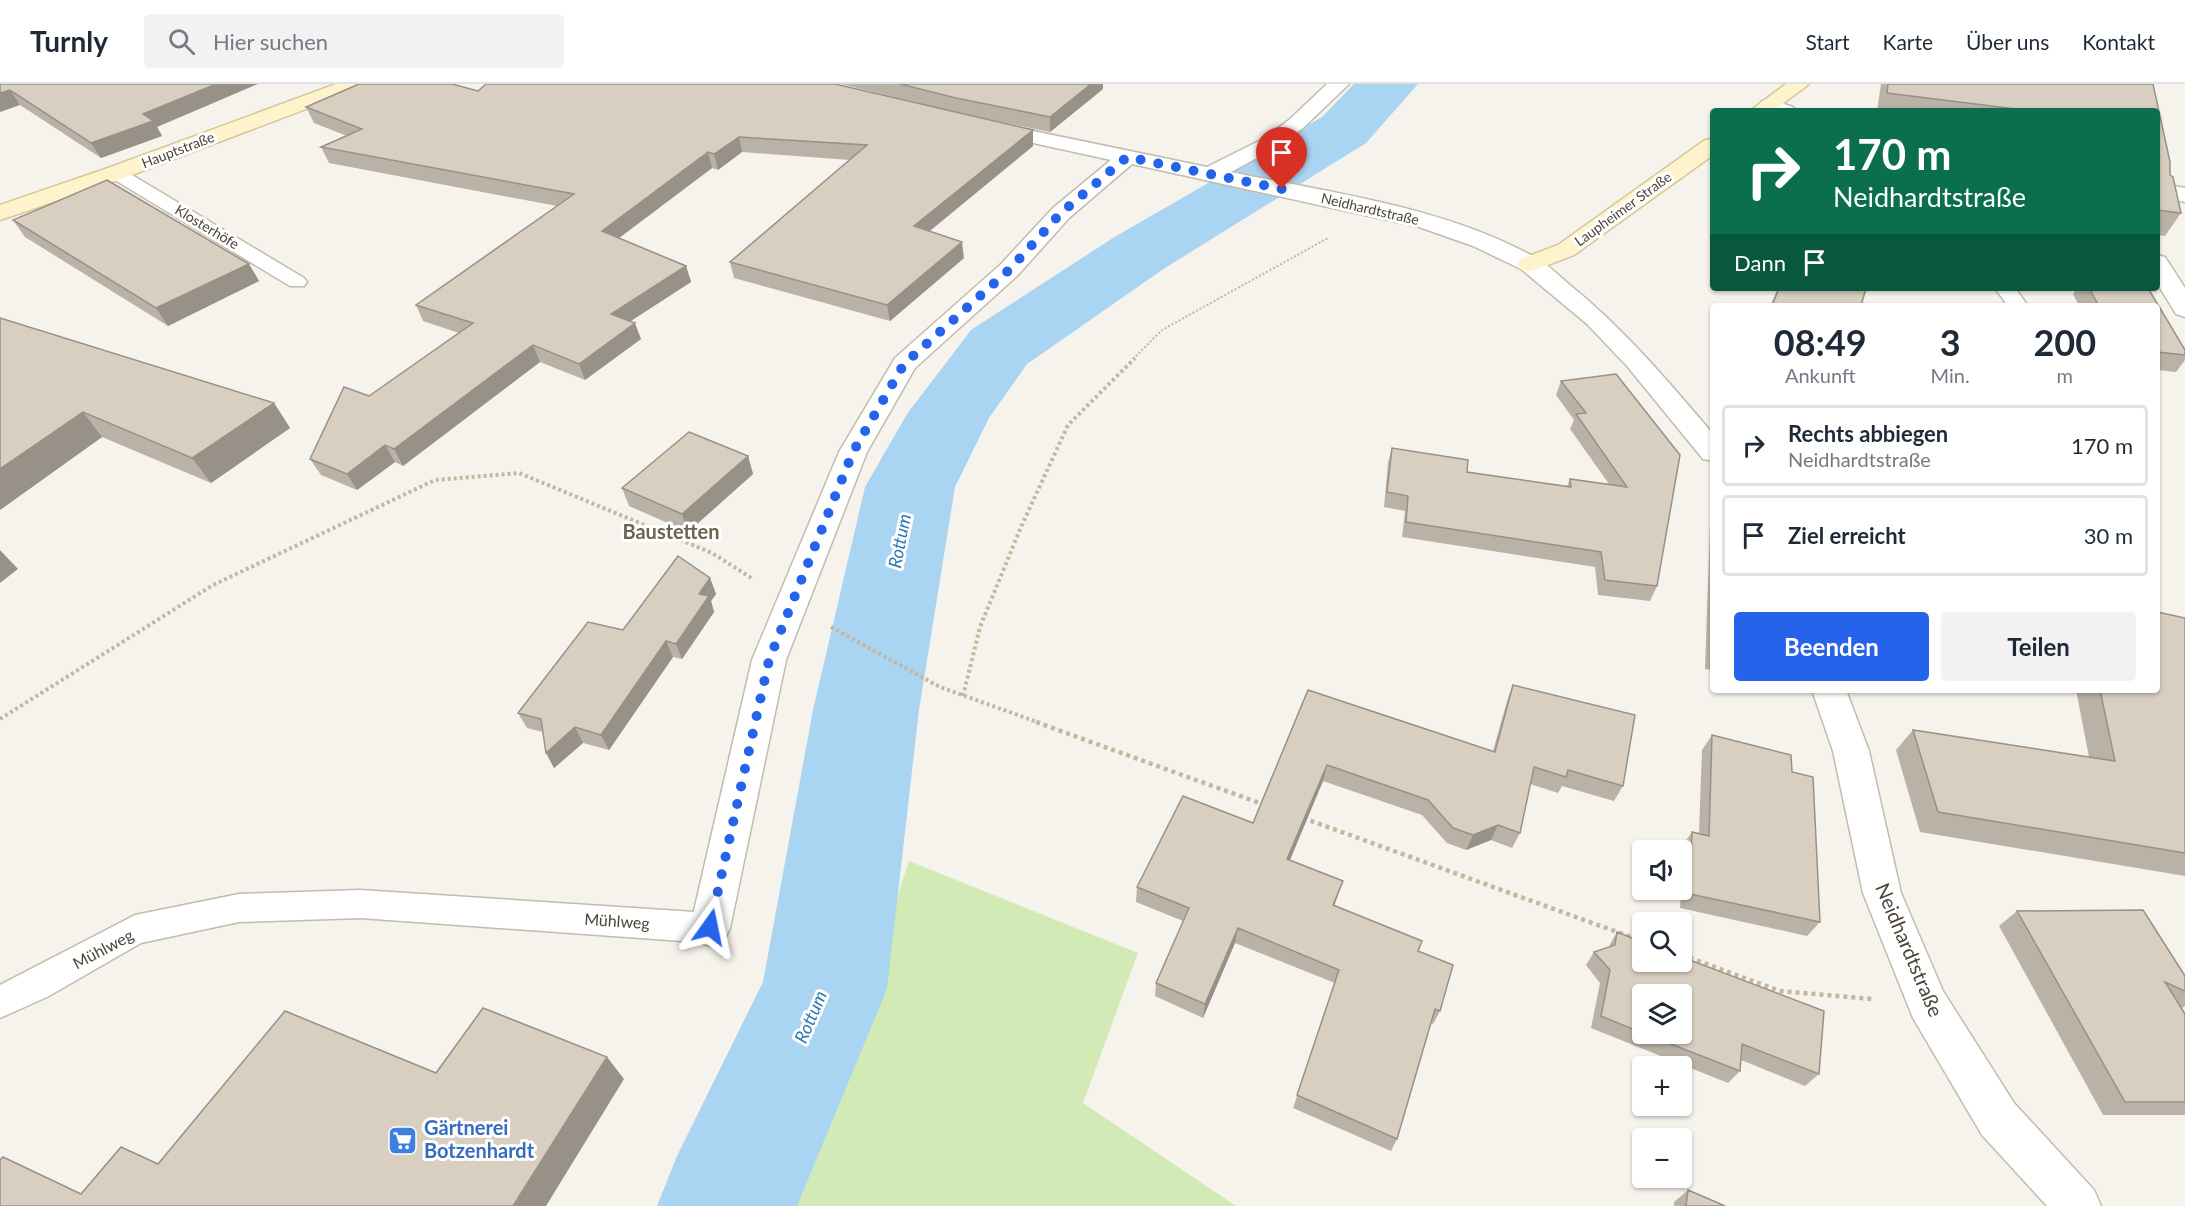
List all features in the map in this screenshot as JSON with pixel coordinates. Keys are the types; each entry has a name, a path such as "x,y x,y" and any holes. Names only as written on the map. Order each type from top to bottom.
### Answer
{"street":[{"name":"Hauptstraße","path":"0,213 116,173 354,84"},
{"path":"1219,176 1296,124 1339,84"},
{"path":"1773,108 1799,84"},
{"name":"Neidhardtstraße","path":"969,124 1362,206 1438,226 1482,241 1529,264 1604,327 1636,360 1710,448"},
{"name":"Laupheimer Straße","path":"1529,264 1566,250 1710,147"},
{"name":"Mühlweg","path":"710,927 769,660 790,603 853,452 904,364 1009,270 1061,213 1127,157"},
{"path":"2160,191 2185,195"},
{"path":"2160,267 2185,309"},
{"name":"Neidhardtstraße","path":"1830,693 1851,751 1882,893 1928,1005 1998,1119 2079,1206"}],"lane":[{"name":"Klosterhöfe","path":"116,173 297,282"},
{"name":"Mühlweg","path":"0,1002 35,986 135,930 239,908 360,904 710,927"}],"path":[{"path":"963,696 980,627 1021,527 1068,425 1162,330 1325,241 1362,206"},
{"path":"0,719 213,585 435,480 519,473 712,553 790,603 940,687 1275,808"},
{"path":"1297,816 1632,937"},
{"path":"1692,959 1780,991 1928,1005"}],"green space":[{"path":"909,861 1138,953 1083,1103 1236,1206 793,1206 821,1130"}],"building":[{"path":"0,84 216,84 143,114 153,121 91,143 10,90 0,93"},
{"path":"359,84 452,84 478,91 486,84 835,84 1033,130 914,226 962,242 887,305 730,262 867,145 739,137 714,154 708,152 602,231 686,266 611,314 635,323 579,364 533,345 394,449 385,445 347,474 310,459 344,387 369,396 473,323 416,305 574,194 321,147 362,129 306,107"},
{"path":"900,84 1091,84 1050,117"},
{"path":"1888,84 2153,84 2158,108 2008,108 1887,93"},
{"path":"2160,116 2170,162 2170,175 2173,177 2181,213 2160,210"},
{"path":"107,180 249,264 156,308 13,220"},
{"path":"1778,291 1865,291 1862,303 1773,303"},
{"path":"2091,291 2150,291 2157,303 2097,303"},
{"path":"2160,308 2185,350 2185,355 2160,352"},
{"path":"0,318 274,403 192,458 83,412 0,469"},
{"path":"1616,374 1680,455 1657,586 1605,580 1601,552 1406,522 1408,496 1387,492 1392,448 1468,460 1467,472 1571,487 1570,479 1627,487 1576,414 1586,413 1561,381"},
{"path":"689,432 748,456 682,514 622,488"},
{"path":"678,556 710,578 699,594 709,596 676,644 666,641 601,735 575,727 546,753 541,719 518,713 588,622 623,630"},
{"path":"2160,613 2185,618 2185,853 1938,812 1913,730 2115,761 2101,693 2160,693"},
{"path":"1513,685 1635,715 1623,786 1568,770 1566,777 1534,767 1520,833 1498,825 1473,835 1453,828 1428,800 1327,765 1287,859 1343,881 1333,905 1422,941 1418,951 1453,965 1440,1011 1435,1009 1397,1139 1297,1095 1339,970 1238,928 1205,1004 1156,983 1189,908 1137,887 1183,796 1253,823 1308,690 1495,752"},
{"path":"1712,735 1791,755 1792,772 1813,777 1820,922 1692,894 1692,832 1709,836"},
{"path":"2143,910 2185,976 2185,991 2165,982 2185,1014 2185,1102 2125,1102 2017,911"},
{"path":"1617,932 1632,938 1632,972 1692,972 1692,961 1824,1011 1819,1074 1742,1044 1740,1071 1671,1044 1692,1044 1692,984 1632,984 1632,1029 1601,1016 1610,970 1594,952 1615,945"},
{"path":"483,1008 607,1057 513,1206 0,1206 0,1160 3,1157 81,1194 121,1147 158,1164 285,1011 436,1073"},
{"path":"1688,1190 1725,1206 1686,1206"}],"waterway":[{"name":"Rottum","path":"727,1206 824,989 866,710 910,487 949,414 999,347 1139,253 1344,130 1388,84"}],"place":[{"name":"Gärtnerei Botzenhardt","path":"403,1140"}],"district":[{"name":"Baustetten","path":"671,532"}],"route":[{"path":"710,927 769,660 790,603 853,452 904,364 1009,270 1061,213 1127,157 1282,189"}]}
